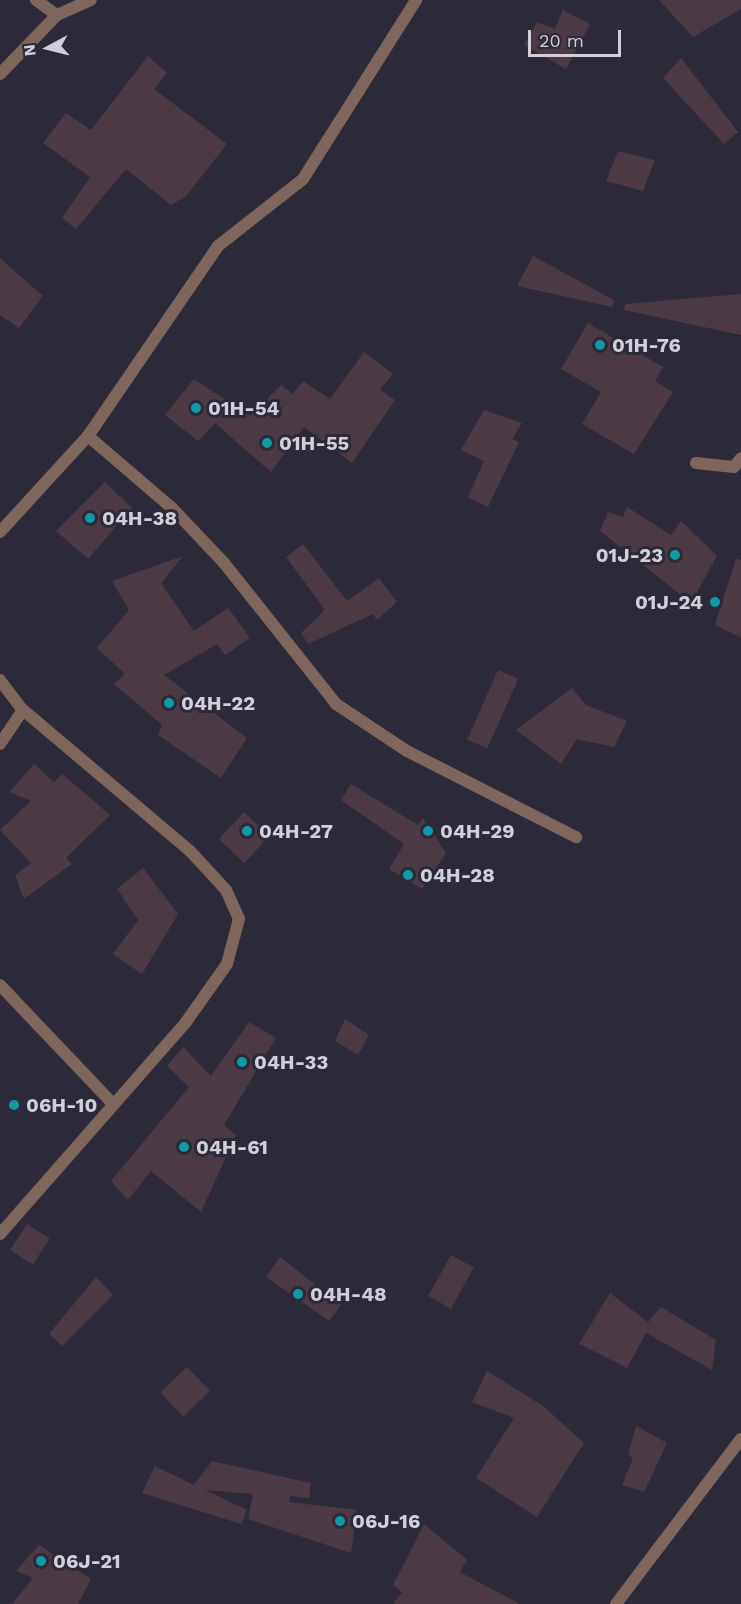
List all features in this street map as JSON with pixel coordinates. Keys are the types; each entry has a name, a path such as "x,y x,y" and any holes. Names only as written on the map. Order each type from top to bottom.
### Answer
{"street":[{"path":"36,0 57,15"},
{"path":"0,74 57,15 91,0"},
{"path":"0,532 88,436 218,246 303,179 416,0"},
{"path":"88,436 172,508 224,563 336,704 407,751 576,837"},
{"path":"696,463 734,467 741,458"},
{"path":"0,680 23,710 190,851 226,890 239,919 227,964 186,1022 0,1234"},
{"path":"0,744 23,710"},
{"path":"0,985 113,1104"},
{"path":"616,1604 741,1439"}],"building":[{"path":"659,0 741,0 741,9 693,37"},
{"path":"563,10 590,24 566,69 524,45 537,22 555,29"},
{"path":"148,56 167,73 154,89 227,144 186,196 171,205 126,169 76,229 62,218 90,177 43,143 66,113 91,130"},
{"path":"681,58 738,132 724,144 663,78"},
{"path":"618,151 655,160 643,191 606,181"},
{"path":"533,256 614,300 612,307 517,286"},
{"path":"0,258 43,296 19,328 0,315"},
{"path":"741,294 741,335 624,310 625,304"},
{"path":"588,323 663,367 655,381 673,392 634,454 582,424 601,392 561,369"},
{"path":"364,352 393,374 380,390 395,400 352,463 304,427 271,472 215,423 198,441 165,415 194,379 250,416 281,385 293,394 303,381 330,399"},
{"path":"484,410 522,423 512,439 519,442 488,507 468,497 484,461 461,450"},
{"name":"04H-38","path":"105,482 132,508 88,559 56,531"},
{"path":"627,507 671,535 681,521 717,556 691,603 600,531 608,512 623,517"},
{"path":"303,544 347,601 379,578 397,602 377,620 373,614 308,644 301,633 325,610 286,557"},
{"path":"183,556 161,583 194,631 228,608 250,638 225,655 217,644 164,675 247,738 221,778 158,735 162,725 114,684 125,674 97,648 129,610 112,581"},
{"path":"736,559 741,560 741,638 715,625"},
{"path":"498,670 518,679 487,748 467,739"},
{"path":"572,688 586,705 627,721 614,747 577,739 561,764 516,730"},
{"path":"34,764 54,782 62,774 110,815 66,858 72,864 24,899 15,875 31,863 0,830 31,801 9,792"},
{"path":"351,784 418,825 423,818 446,853 422,889 389,869 404,844 341,800"},
{"name":"04H-27","path":"244,812 270,836 244,863 219,839"},
{"path":"143,868 178,914 142,974 113,954 138,920 117,889"},
{"path":"345,1019 369,1035 358,1055 335,1041"},
{"path":"249,1022 276,1038 224,1125 236,1135 201,1212 151,1171 128,1200 111,1181 189,1087 167,1066 183,1047 211,1076"},
{"path":"27,1224 50,1239 33,1265 10,1250"},
{"path":"451,1255 474,1268 451,1309 428,1296"},
{"name":"04H-48","path":"280,1257 341,1305 329,1321 266,1277"},
{"path":"96,1277 113,1295 62,1346 49,1334"},
{"path":"610,1293 648,1322 661,1307 716,1340 712,1370 646,1333 627,1368 579,1344"},
{"path":"187,1367 210,1391 183,1416 160,1393"},
{"path":"487,1371 543,1406 584,1443 537,1517 476,1478 514,1418 472,1402"},
{"path":"636,1426 667,1443 644,1492 622,1485 633,1458 628,1454"},
{"path":"212,1461 311,1483 309,1498 290,1496 289,1502 357,1510 351,1553 248,1519 253,1494 205,1490 247,1510 241,1524 142,1493 155,1466 194,1485"},
{"path":"424,1524 467,1560 460,1572 520,1604 393,1604 402,1592 393,1585"},
{"path":"39,1545 91,1579 78,1604 12,1604 33,1578 16,1571"}],"place":[{"name":"01H-76","path":"600,345"},
{"name":"01H-54","path":"196,408"},
{"name":"01H-55","path":"267,443"},
{"name":"04H-38","path":"90,518"},
{"name":"01J-23","path":"675,555"},
{"name":"01J-24","path":"715,602"},
{"name":"04H-22","path":"169,703"},
{"name":"04H-27","path":"247,831"},
{"name":"04H-29","path":"428,831"},
{"name":"04H-28","path":"408,875"},
{"name":"04H-33","path":"242,1062"},
{"name":"06H-10","path":"14,1105"},
{"name":"04H-61","path":"184,1147"},
{"name":"04H-48","path":"298,1294"},
{"name":"06J-16","path":"340,1521"},
{"name":"06J-21","path":"41,1561"}]}
